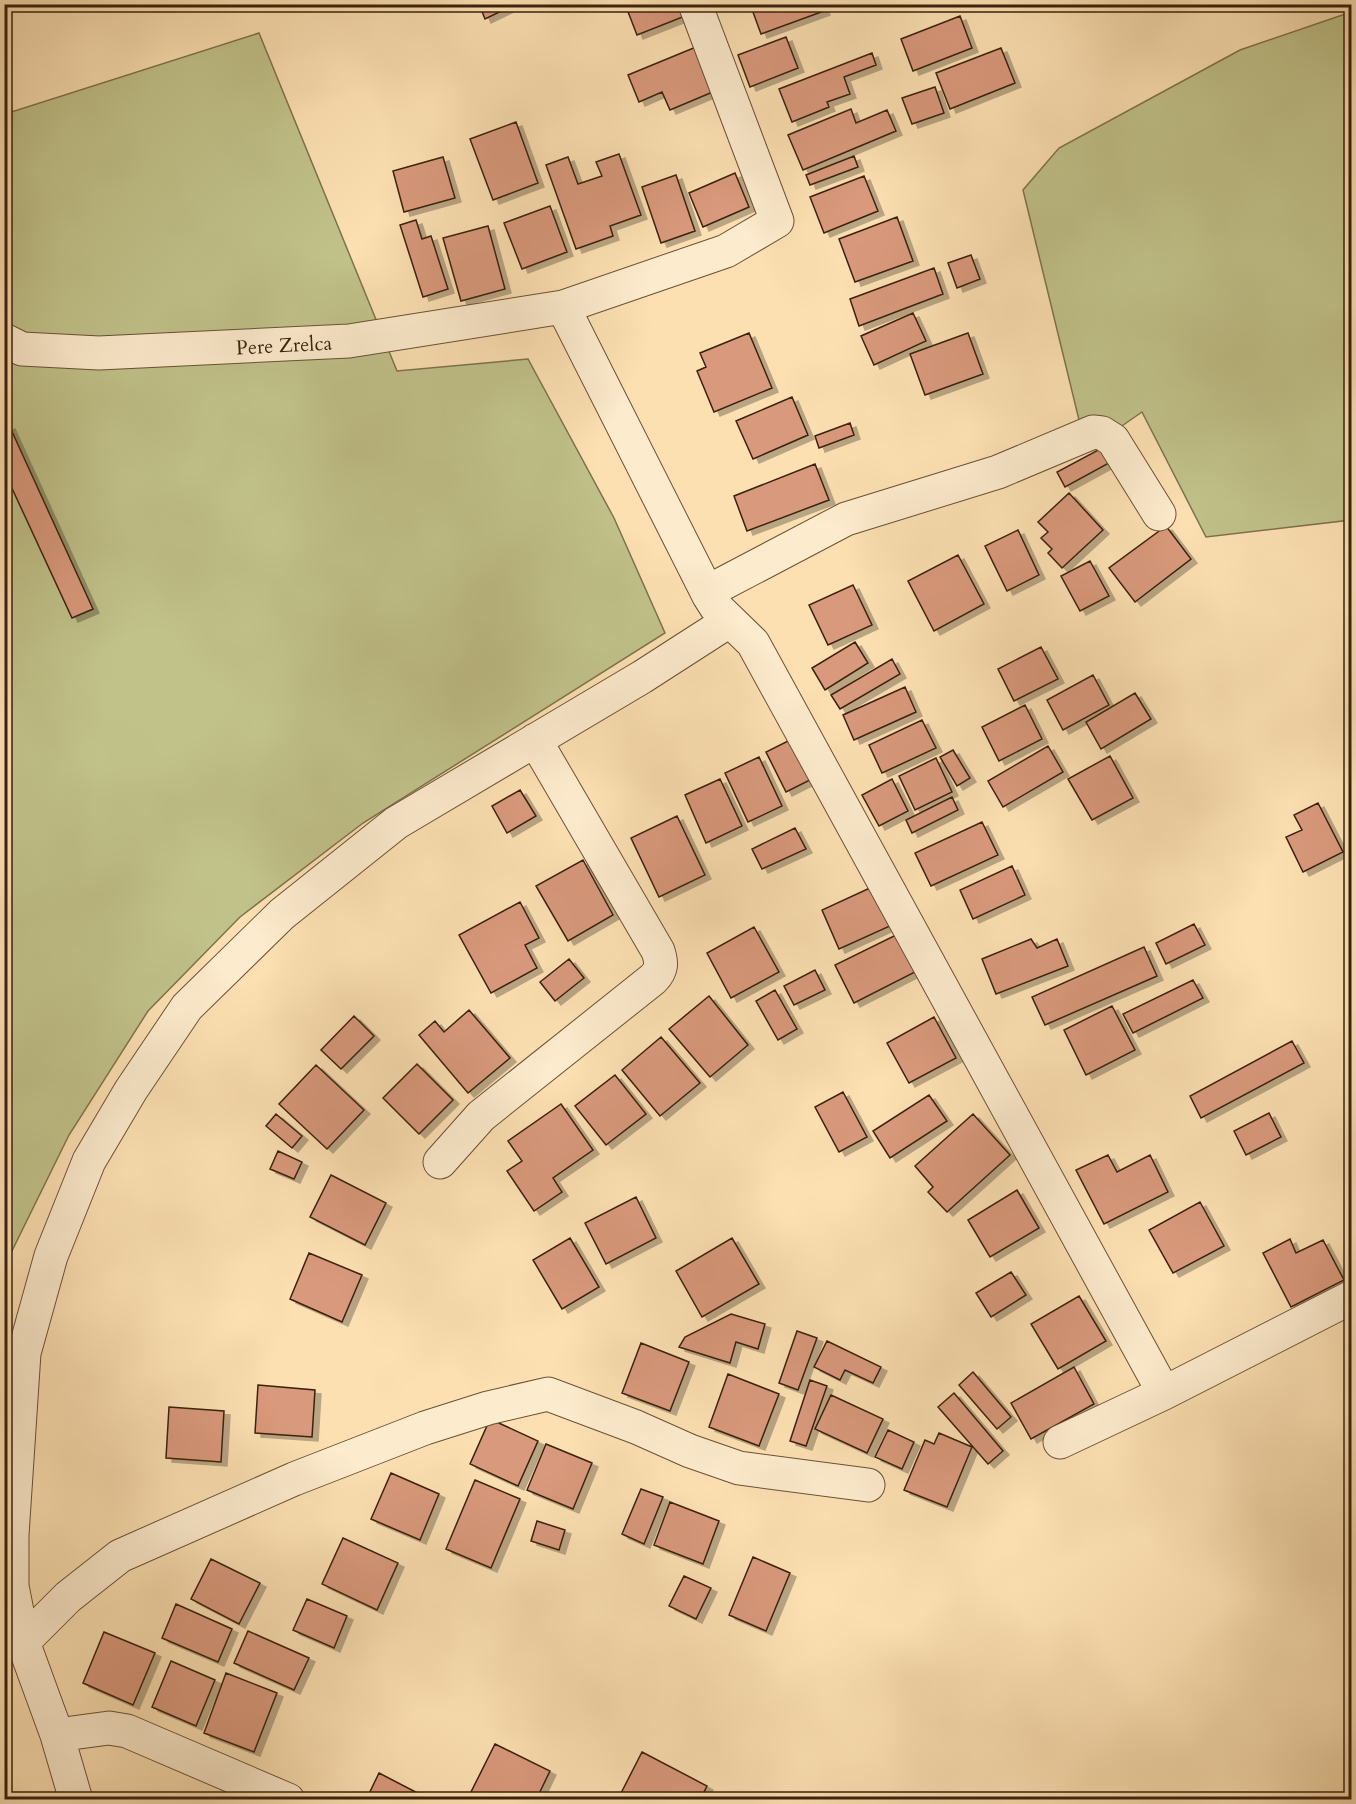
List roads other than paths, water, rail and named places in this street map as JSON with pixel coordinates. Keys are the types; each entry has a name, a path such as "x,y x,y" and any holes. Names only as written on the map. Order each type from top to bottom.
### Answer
{"street":[{"name":"Pere Zrelca","path":"4,340 22,349 99,353 349,341 562,307 726,251 777,220 695,4"},
{"path":"562,307 707,592 716,607 753,643 1164,1393"},
{"path":"707,592 846,519 998,472 1093,432 1102,433 1113,440 1159,514"},
{"path":"76,1800 57,1735 24,1642 12,1586 12,1535 24,1353 51,1256 88,1161 131,1089 187,1007 282,914 396,824 642,677 729,621"},
{"path":"440,1162 481,1116 653,979 661,966 658,951 535,740"},
{"path":"1060,1442 1164,1393 1352,1297"},
{"path":"24,1642 68,1597 120,1556 294,1479 425,1428 488,1408 548,1394 636,1427 690,1451 739,1467 868,1485"},
{"path":"57,1735 110,1728 128,1731 288,1800"}]}
